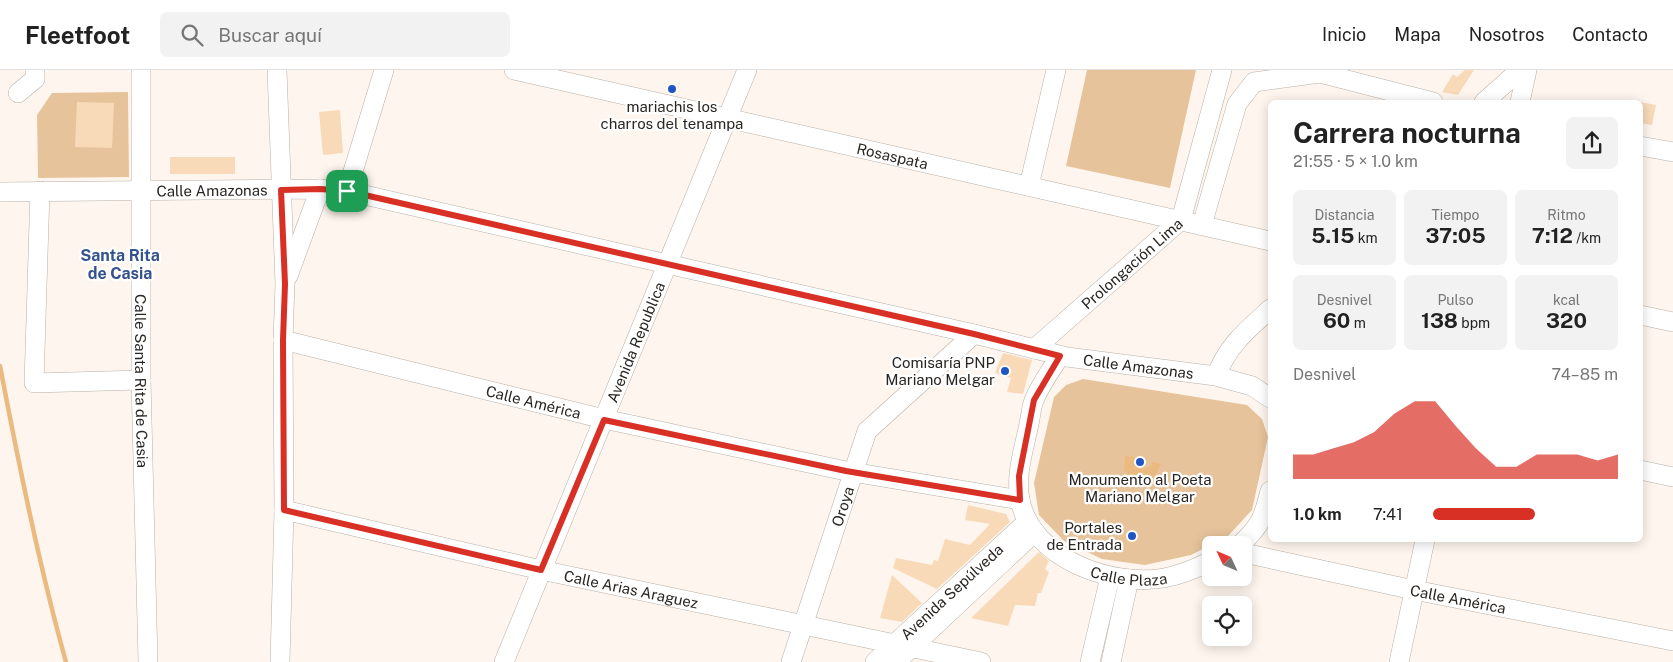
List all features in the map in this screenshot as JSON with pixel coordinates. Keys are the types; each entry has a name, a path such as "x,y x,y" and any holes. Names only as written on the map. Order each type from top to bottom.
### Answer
{"street":[{"path":"18,93 35,79 35,70"},
{"name":"Calle Santa Rita de Casia","path":"141,70 141,380 148,662"},
{"path":"277,70 285,284 283,340 284,510 280,662"},
{"path":"347,191 384,70"},
{"name":"Rosaspata","path":"514,70 1268,241"},
{"name":"Avenida Republica","path":"504,662 747,70"},
{"path":"1029,186 1056,70"},
{"name":"Prolongación Lima","path":"1034,349 1181,220 1222,70"},
{"path":"1486,100 1520,70"},
{"path":"1520,100 1527,70"},
{"path":"1202,226 1237,104 1254,82 1318,72 1425,100"},
{"path":"1643,147 1673,152"},
{"path":"285,284 320,189"},
{"name":"Calle Amazonas","path":"0,192 320,189 347,191 974,334 1060,356 1216,376 1252,386 1268,397"},
{"path":"40,191 34,382 141,380"},
{"path":"1216,376 1226,353 1234,342 1268,311"},
{"path":"1643,316 1673,322"},
{"name":"Oroya","path":"791,662 868,431 974,334"},
{"name":"Calle América","path":"283,340 604,420 854,473 1020,500"},
{"name":"Calle Plaza","path":"1060,356 1034,400 1019,476 1020,500 1031,526 1054,551 1078,565 1110,577 1129,579 1164,578 1202,566"},
{"path":"1643,471 1673,477"},
{"path":"1249,536 1264,516 1268,499"},
{"name":"Calle Arias Araguez","path":"284,510 541,570 981,662"},
{"name":"Avenida Sepúlveda","path":"875,662 903,645 1031,526"},
{"path":"1399,662 1425,542"},
{"name":"Calle América","path":"1252,555 1414,590 1673,642"},
{"path":"1090,662 1110,577"},
{"path":"1111,662 1129,579"},
{"name":"Avenida Sepúlveda","path":"896,662 903,645"}],"shaded area":[{"path":"1087,70 1196,70 1170,188 1066,166"},
{"path":"128,92 129,177 38,178 37,115 52,93"},
{"path":"1083,379 1247,405 1262,419 1268,437 1252,510 1228,536 1202,536 1202,549 1191,555 1145,565 1102,559 1064,541 1039,515 1034,483 1054,397 1066,385"},
{"path":"1125,456 1135,457 1133,463 1138,469 1144,469 1152,465 1152,462 1161,464 1155,477 1146,481 1138,481 1124,470"}],"building":[{"path":"1465,70 1474,70 1458,95 1442,92 1453,74 1457,77"},
{"path":"77,102 114,103 112,148 75,147"},
{"path":"1643,103 1656,105 1652,125 1643,124"},
{"path":"340,110 343,153 323,155 319,112"},
{"path":"170,157 235,157 235,174 170,174"},
{"path":"1003,353 1032,360 1023,394 1007,392 1011,378 995,373"},
{"path":"968,505 1006,514 1010,522 937,589 893,568 896,558 932,565 934,560 938,561 945,539 970,545 990,524 965,520"},
{"path":"1039,552 1049,561 1045,569 1049,572 1041,593 1038,593 1035,606 1015,605 1008,626 971,618"},
{"path":"892,575 922,603 902,622 880,618"}],"waterway":[{"path":"0,366 38,552 66,662"}],"place":[{"name":"mariachis los charros del tenampa","path":"672,89"},
{"name":"Comisaría PNP Mariano Melgar","path":"1005,371"},
{"name":"Monumento al Poeta Mariano Melgar","path":"1140,462"},
{"name":"Portales de Entrada","path":"1132,536"}],"district":[{"name":"Santa Rita de Casia","path":"120,264"}],"route":[{"path":"320,189 347,191 974,334 1060,356 1034,400 1019,476 1020,500 846,471 604,420 541,570 284,510 283,340 285,284 281,190 320,189"}]}
